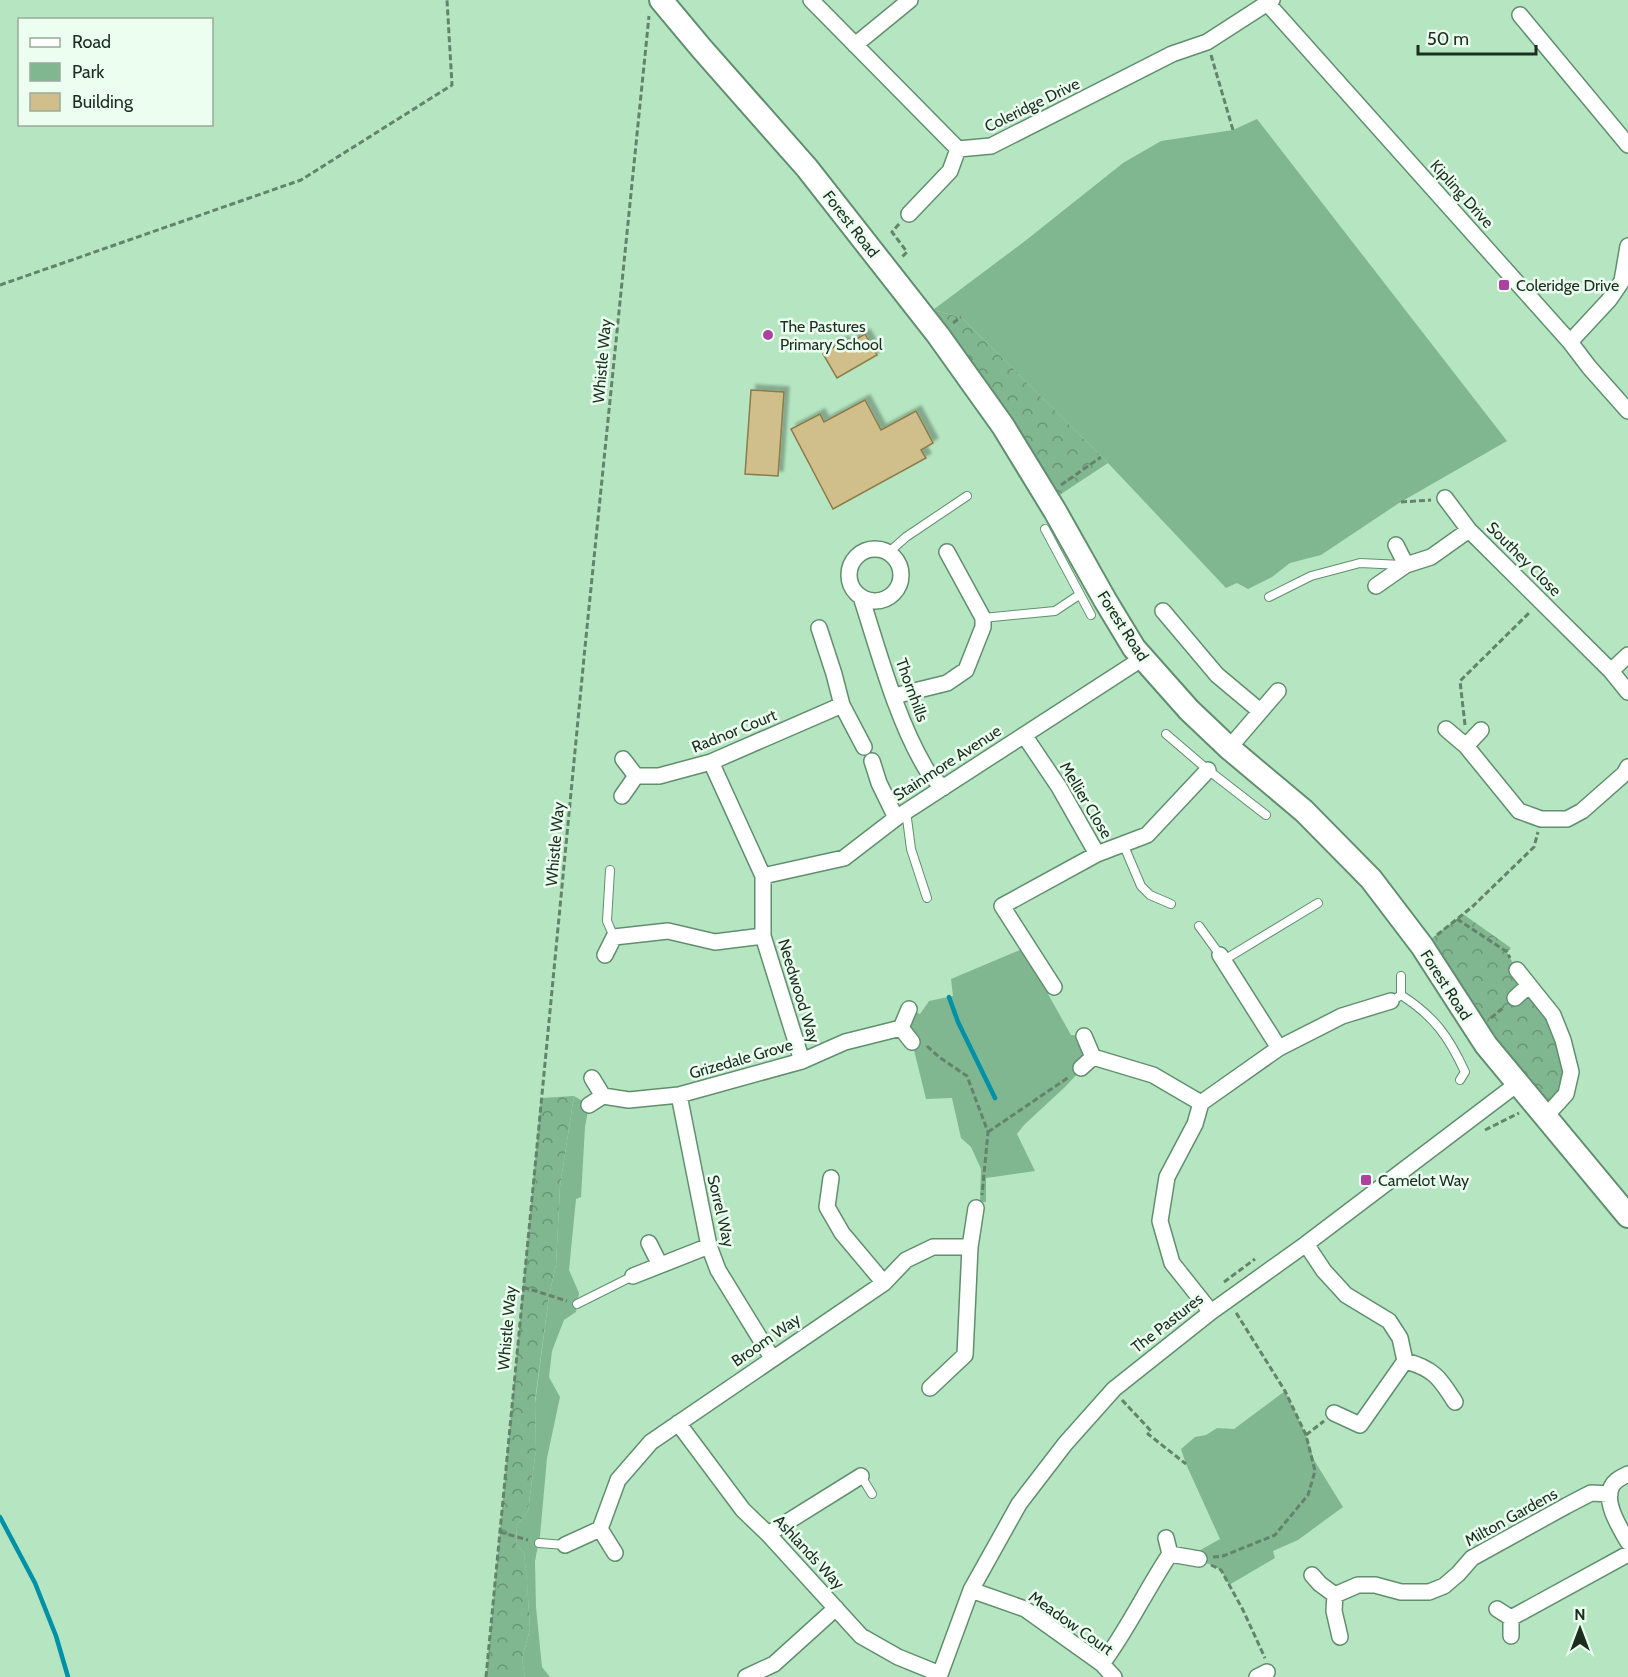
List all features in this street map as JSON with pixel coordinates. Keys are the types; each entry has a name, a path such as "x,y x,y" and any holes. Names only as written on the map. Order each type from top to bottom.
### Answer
{"street":[{"path":"811,0 958,149 950,171 909,214"},
{"path":"855,45 910,0"},
{"name":"Coleridge Drive","path":"958,149 991,146 1172,54 1207,42 1270,2"},
{"name":"Kipling Drive","path":"1270,2 1570,342 1628,411"},
{"name":"Forest Road","path":"655,7 702,49 807,168 938,335 1003,426 1134,648 1189,710 1229,748 1304,811 1371,879 1422,946 1476,1030 1517,1084 1535,1113 1628,1216"},
{"path":"1520,15 1628,145"},
{"path":"1570,342 1609,300 1622,281 1628,246"},
{"path":"1445,498 1469,530"},
{"name":"Southey Close","path":"1376,586 1406,565 1431,557 1469,530 1611,671 1628,692"},
{"path":"1395,545 1406,565"},
{"name":"Thornhills","path":"889,552 879,548 859,553 848,570 849,581 853,591 861,597 913,745 926,769 943,788"},
{"path":"861,597 871,601 881,601 898,589 901,568 897,559 889,552"},
{"path":"894,696 947,683 966,670 983,627 983,618 947,552"},
{"path":"1163,612 1217,675 1260,711"},
{"path":"819,628 842,705 864,747"},
{"path":"1611,671 1628,655"},
{"name":"Stainmore Avenue","path":"763,876 844,858 901,814 1143,658"},
{"path":"1229,748 1278,691"},
{"name":"Radnor Court","path":"636,776 660,776 711,762 842,705"},
{"path":"1446,729 1466,746 1519,811 1541,819 1567,819 1582,811 1628,768"},
{"path":"1466,746 1480,730"},
{"name":"Mellier Close","path":"1024,735 1059,787 1097,854 1147,836 1208,770"},
{"path":"622,796 636,776 623,759"},
{"path":"872,761 879,783 901,814"},
{"name":"Needwood Way","path":"711,762 763,876 763,936 802,1061"},
{"path":"1054,987 1002,906 1097,854"},
{"path":"605,955 614,937 668,931 715,942 763,936"},
{"path":"1222,957 1279,1048"},
{"path":"1517,970 1553,1015 1563,1040 1571,1072 1566,1094 1535,1113"},
{"path":"1515,998 1529,985"},
{"path":"1218,1314 1172,1263 1160,1221 1167,1177 1195,1125 1201,1103 1279,1048 1342,1016 1396,998"},
{"path":"909,1009 901,1028 919,1043"},
{"name":"Grizedale Grove","path":"603,1096 629,1100 679,1095 802,1061 845,1042 901,1028"},
{"path":"1084,1036 1093,1057"},
{"path":"1093,1057 1153,1075 1201,1103"},
{"path":"1081,1068 1093,1057"},
{"path":"589,1105 603,1096 592,1077"},
{"name":"The Pastures","path":"940,1676 972,1590 1019,1504 1065,1444 1114,1389 1231,1305 1306,1244 1517,1084"},
{"name":"Sorrel Way","path":"679,1095 709,1246 717,1270 772,1358"},
{"path":"831,1178 827,1207 843,1233 884,1283"},
{"path":"930,1388 965,1355 970,1247 976,1208"},
{"path":"649,1243 660,1265"},
{"path":"1306,1244 1324,1271 1346,1295 1389,1321 1400,1338 1405,1361 1360,1425 1334,1413"},
{"path":"633,1276 709,1246"},
{"name":"Broom Way","path":"600,1529 618,1480 651,1442 884,1283 906,1260 933,1247 970,1247"},
{"path":"1405,1361 1423,1365 1440,1377 1455,1402"},
{"name":"Ashlands Way","path":"678,1423 743,1510 768,1534 861,1636 898,1657 940,1676"},
{"path":"1628,1474 1617,1480 1610,1494 1617,1520 1628,1542"},
{"path":"768,1534 861,1476"},
{"name":"Milton Gardens","path":"1335,1595 1358,1585 1375,1585 1401,1592 1429,1592 1444,1586 1472,1558 1566,1506 1591,1493 1610,1494"},
{"path":"565,1545 600,1529 615,1553"},
{"path":"1102,1664 1130,1624 1147,1589 1170,1554 1166,1538"},
{"path":"1170,1554 1199,1559"},
{"path":"1511,1618 1628,1554"},
{"path":"1312,1575 1335,1595 1334,1611 1340,1637"},
{"name":"Meadow Court","path":"972,1590 1024,1609 1102,1664 1114,1677"},
{"path":"746,1677 774,1664 836,1608"},
{"path":"1497,1609 1511,1618"},
{"path":"1511,1618 1511,1636"}],"lane":[{"path":"889,552 906,537 967,496"},
{"path":"1045,529 1091,615"},
{"path":"1269,597 1311,576 1360,563 1406,565"},
{"path":"983,618 1055,611 1079,595"},
{"path":"1166,734 1266,815"},
{"path":"901,814 927,898"},
{"path":"1124,846 1141,886 1150,895 1171,904"},
{"path":"610,870 607,921 614,937"},
{"path":"1199,926 1222,957 1318,903"},
{"path":"1401,976 1396,998 1422,1008 1442,1030 1465,1072 1461,1080"},
{"path":"577,1304 633,1276"},
{"path":"861,1476 872,1494"},
{"path":"538,1543 565,1545"}],"path":[{"path":"0,285 301,180 452,85 447,0"},
{"name":"Whistle Way","path":"486,1677 523,1287 655,7"},
{"path":"1207,42 1233,130"},
{"path":"887,270 908,252 892,232 909,214"},
{"path":"1046,496 1101,457"},
{"path":"1401,502 1445,498"},
{"path":"1466,746 1460,681 1541,602"},
{"path":"1422,946 1472,907 1534,847 1541,819"},
{"path":"1457,919 1507,952 1517,970"},
{"path":"1476,1030 1515,998"},
{"path":"919,1043 967,1076 988,1132 986,1166 980,1202 976,1208"},
{"path":"988,1132 1081,1068"},
{"path":"1480,1132 1535,1113"},
{"path":"523,1287 577,1304"},
{"path":"1199,1559 1223,1556 1275,1535 1308,1495 1315,1471 1306,1435 1285,1391 1231,1305"},
{"path":"1218,1314 1231,1305 1242,1305"},
{"path":"1114,1389 1151,1431 1149,1434 1186,1464"},
{"path":"1306,1435 1334,1413"},
{"path":"500,1532 538,1543"},
{"path":"1199,1559 1221,1570 1260,1643 1268,1666 1262,1675"}],"green space":[{"path":"1257,119 1507,441 1399,503 1321,555 1290,563 1272,577 1248,589 1237,583 1226,588 1108,463 961,317 933,310 1123,163 1161,141 1233,130"},
{"path":"933,310 961,317 1108,463 1049,502 924,317"},
{"path":"1463,914 1511,948 1507,952 1517,971 1553,1015 1571,1072 1546,1116 1422,946"},
{"path":"1027,947 1054,987 1048,994 1071,1035 1084,1036 1093,1057 1017,1134 1035,1171 986,1178 986,1202 980,1202 981,1169 971,1147 961,1138 952,1098 926,1099 912,1042 901,1028 909,1009 920,1014 929,1001 953,996 951,979"},
{"path":"574,1096 560,1186 556,1265 549,1296 535,1400 536,1449 528,1511 517,1525 516,1544 524,1553 530,1629 522,1659 525,1677 486,1677 541,1098"},
{"path":"574,1096 589,1105 585,1127 581,1197 576,1199 569,1270 579,1293 576,1312 564,1320 552,1351 549,1377 560,1397 547,1458 540,1536 535,1561 536,1607 542,1667 550,1677 525,1677 522,1659 530,1629 524,1553 516,1544 517,1525 528,1511 536,1449 535,1403 549,1296 556,1265 560,1186"},
{"path":"1285,1391 1306,1435 1314,1460 1343,1507 1298,1540 1273,1551 1275,1558 1229,1585 1221,1570 1199,1559 1197,1552 1220,1539 1181,1449 1195,1437 1206,1435 1217,1428 1234,1429"}],"building":[{"path":"865,334 877,355 837,378 823,354 843,341 846,345"},
{"path":"751,390 784,392 778,476 745,474"},
{"path":"865,400 881,430 916,411 933,443 921,450 926,458 833,509 791,429 820,414 824,422"}],"waterway":[{"path":"949,997 958,1022 995,1098"},
{"path":"0,1517 35,1583 56,1636 68,1677"}],"place":[{"name":"Coleridge Drive","path":"1504,285"},
{"name":"The Pastures Primary School","path":"768,335"},
{"name":"Camelot Way","path":"1366,1180"}]}
